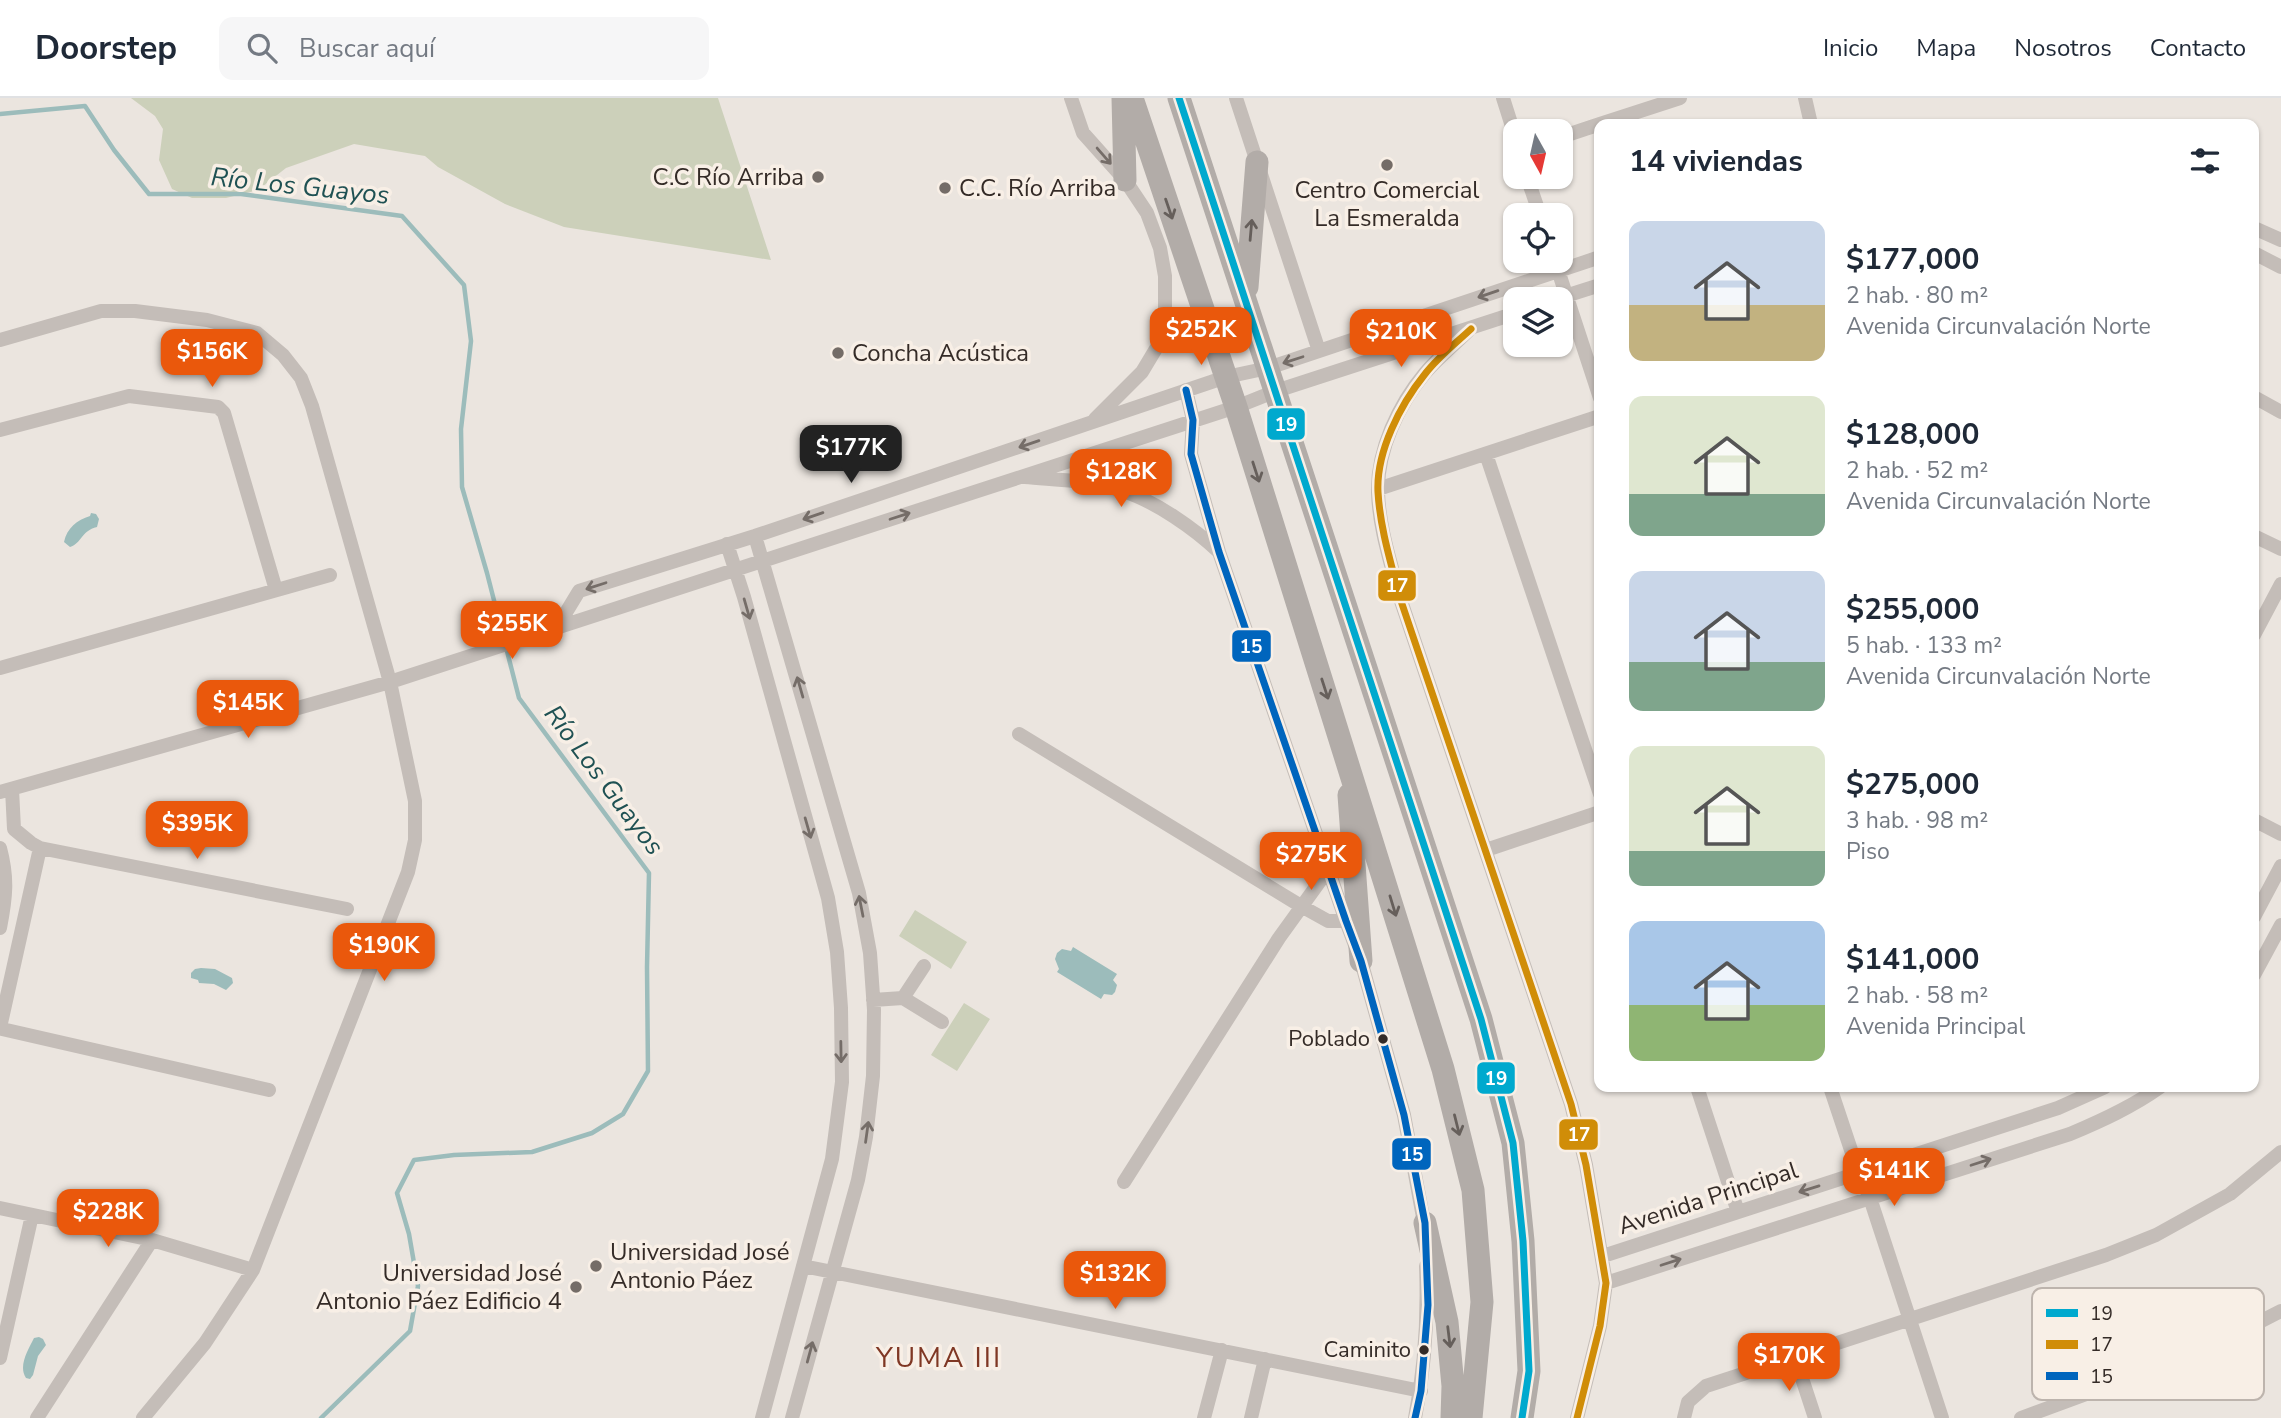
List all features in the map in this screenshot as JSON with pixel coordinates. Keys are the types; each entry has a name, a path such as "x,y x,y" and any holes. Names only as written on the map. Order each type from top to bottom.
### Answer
{"main road":[{"path":"1123,98 1125,180"},
{"path":"1132,98 1236,407 1443,1069 1473,1190 1482,1302 1471,1418"},
{"path":"1179,98 1481,1019 1513,1143 1523,1241 1529,1371 1522,1418"},
{"path":"1246,297 1257,162"},
{"path":"1346,753 1361,961"},
{"path":"1424,1223 1447,1322 1453,1386 1452,1418"}],"street":[{"path":"1071,98 1083,133 1125,180 1154,226 1165,276 1165,312 1160,342 1142,372 1092,422"},
{"path":"1236,98 1319,351"},
{"path":"1503,98 1510,119"},
{"path":"1615,119 1680,98"},
{"path":"1805,98 1810,119"},
{"path":"1573,133 1594,126"},
{"path":"2259,230 2281,240"},
{"path":"2259,256 2281,267"},
{"path":"1573,263 1594,258"},
{"path":"556,629 579,591 755,536 1226,377 1268,368 1537,273"},
{"path":"1573,294 1594,287"},
{"path":"0,340 101,311 135,310 207,320 257,333 283,355 301,378 312,405 390,682 415,801 415,840 408,872 253,1270 205,1343 143,1418"},
{"path":"347,909 40,848 14,829 6,791 390,682 1503,317"},
{"path":"1573,326 1594,382"},
{"path":"1471,328 1425,373 1400,411 1385,448 1378,489 1383,533 1400,598 1571,1104 1586,1165 1606,1283 1600,1326 1577,1418"},
{"path":"1186,390 1193,420 1191,453 1219,552 1361,961 1404,1115 1424,1223 1428,1305 1421,1391 1415,1418"},
{"path":"0,430 129,396 218,407 224,413 276,590"},
{"path":"2259,400 2281,412"},
{"path":"1378,489 1594,418"},
{"path":"1486,454 1594,776"},
{"path":"1020,476 1087,483 1124,491 1198,531 1219,552"},
{"path":"755,536 859,893 870,953 873,1000 873,1076 858,1180 792,1418"},
{"path":"2259,538 2281,549"},
{"path":"727,544 828,898 837,951 842,1082 832,1158 762,1418"},
{"path":"0,668 330,575"},
{"path":"2259,626 2281,584"},
{"path":"1019,734 1301,906 1328,921 1346,921"},
{"path":"1486,850 1594,814"},
{"path":"2259,823 2281,834"},
{"path":"0,835 14,829"},
{"path":"0,848 6,869 0,928"},
{"path":"40,848 1,1023 2,1029 269,1090"},
{"path":"2259,908 2281,866"},
{"path":"1124,1182 1301,906 1328,870"},
{"path":"2259,966 2281,925"},
{"path":"903,998 924,966"},
{"path":"873,1000 903,998 942,1022"},
{"path":"1699,1092 1738,1212"},
{"path":"1832,1092 1870,1198 1942,1418"},
{"name":"Avenida Principal","path":"1603,1256 2058,1108 2094,1092"},
{"name":"Avenida Principal","path":"1606,1283 2070,1134 2105,1119 2153,1092"},
{"path":"1684,1418 1688,1402 1706,1386 2106,1255 2157,1235 2231,1194 2281,1152"},
{"path":"0,1208 152,1240 253,1270"},
{"path":"0,1358 32,1215"},
{"path":"37,1418 152,1240"},
{"path":"803,1266 1421,1391"},
{"path":"2264,1320 2281,1311"},
{"path":"1204,1418 1222,1350"},
{"path":"1796,1357 1815,1418"},
{"path":"1251,1418 1265,1359"},
{"path":"2021,1418 2069,1400"}],"green space":[{"path":"131,98 718,98 771,260 564,227 505,204 438,167 425,156 354,144 286,168 258,190 226,198 192,198 172,189 159,160 163,129 155,116"},
{"path":"915,910 967,942 951,969 899,936"},
{"path":"964,1003 990,1019 957,1071 931,1055"}],"water":[{"path":"91,513 96,514 99,519 97,527 88,531 70,547 64,542 68,533 73,525"},
{"path":"1073,947 1117,974 1113,980 1117,985 1112,995 1104,994 1101,999 1057,972 1057,953 1062,949 1071,951"},
{"path":"201,968 215,969 232,978 233,983 226,990 214,984 199,983 191,978 191,973"},
{"path":"39,1337 46,1345 38,1356 33,1375 30,1379 26,1378 23,1368 25,1358 34,1338"}],"waterway":[{"name":"Río Los Guayos","path":"0,114 85,106 114,150 149,194 241,194 402,216 464,285 471,341 461,429 462,487 519,698 649,873 648,1071 623,1114 592,1133 532,1152 454,1155 414,1160 397,1193 409,1234 418,1286 410,1331 321,1418"}],"transit line":[{"name":"19","path":"1179,98 1481,1019 1513,1143 1523,1241 1529,1371 1522,1418"},
{"name":"17","path":"1471,329 1430,368 1399,414 1381,461 1378,477 1379,505 1400,598 1571,1104 1586,1165 1606,1283 1600,1326 1577,1418"},
{"name":"15","path":"1186,390 1193,420 1191,454 1219,552 1361,961 1404,1115 1425,1223 1428,1305 1421,1391 1415,1418"}],"place":[{"name":"Centro Comercial La Esmeralda","path":"1387,165"},
{"name":"C.C Río Arriba","path":"818,177"},
{"name":"C.C. Río Arriba","path":"945,188"},
{"name":"Concha Acústica","path":"838,353"},
{"name":"Poblado","path":"1383,1039"},
{"name":"Universidad José Antonio Páez","path":"596,1266"},
{"name":"Universidad José Antonio Páez Edificio 4","path":"576,1287"},
{"name":"Caminito","path":"1424,1350"}],"district":[{"name":"YUMA III","path":"939,1358"}]}
